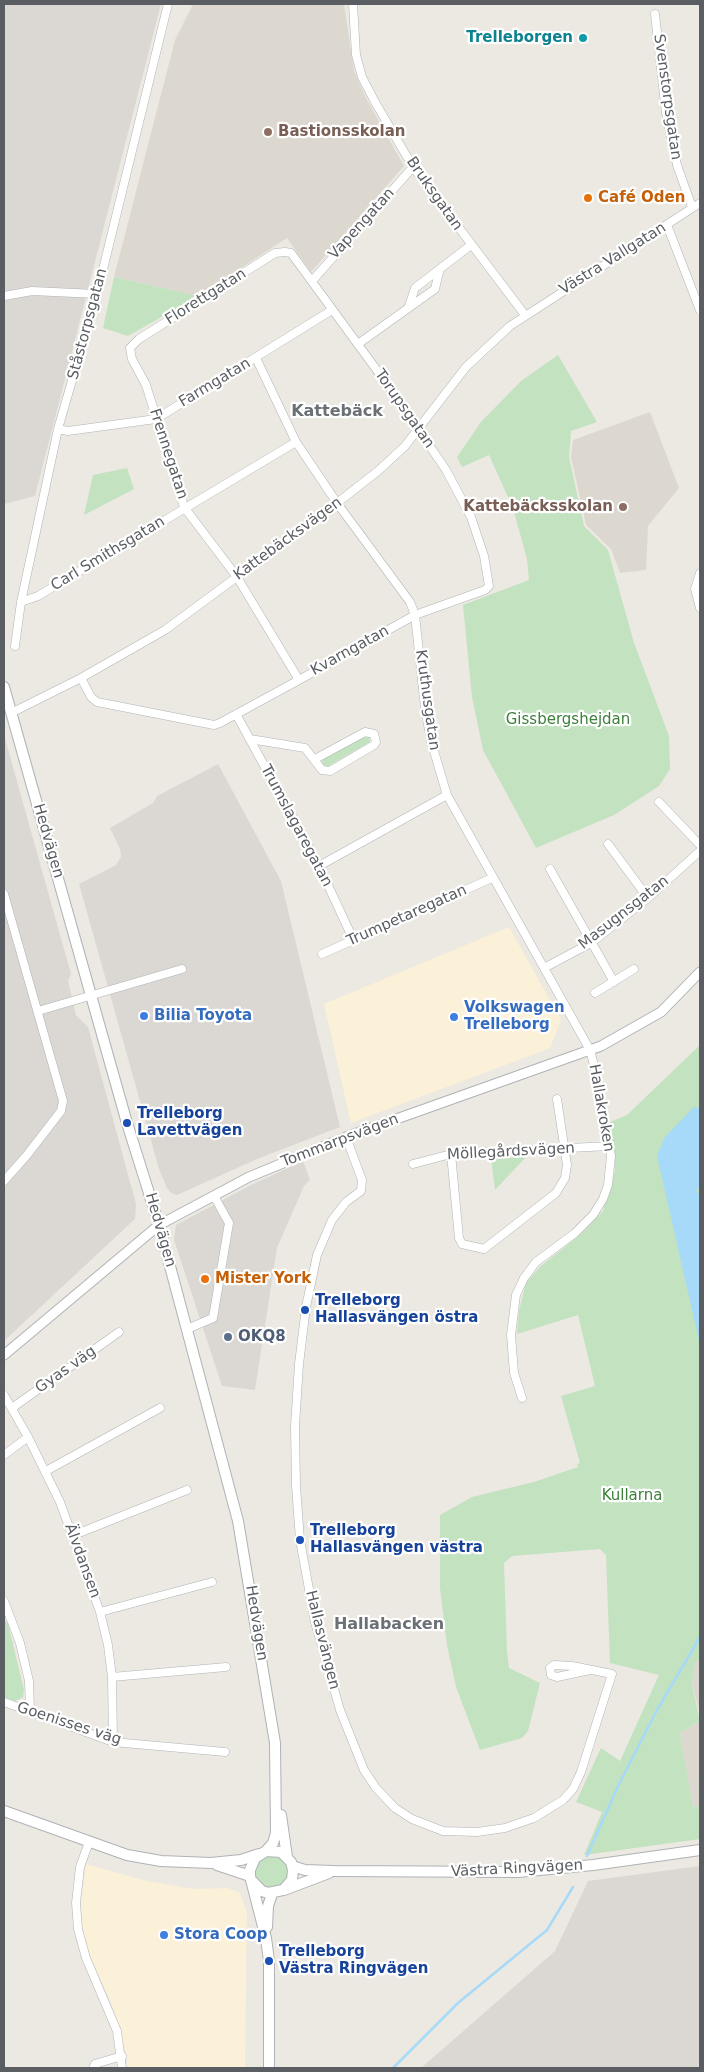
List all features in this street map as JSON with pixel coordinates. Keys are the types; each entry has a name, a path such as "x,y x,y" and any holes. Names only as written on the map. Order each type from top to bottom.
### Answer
{"main road":[{"name":"Hedvägen","path":"4,687 127,1123 160,1225 240,1530 275,1743 277,1782 276,1833 273,1842 252,1864 251,1879"},
{"name":"Hedvägen","path":"277,1782 292,1880 283,1890"},
{"path":"4,1811 127,1855 161,1861 211,1863 241,1860 263,1852 281,1852 290,1861"},
{"name":"Västra Ringvägen","path":"290,1861 305,1870 334,1872 518,1872 593,1865 700,1850"},
{"path":"211,1863 251,1879 262,1891 272,1894 283,1890"},
{"name":"Västra Ringvägen","path":"283,1890 334,1872"},
{"path":"251,1879 266,1938 270,1978 270,2068"},
{"path":"266,1938 268,1906 272,1894"}],"street":[{"name":"Ståstorpsgatan","path":"14,646 21,602 58,429 97,294 168,4"},
{"name":"Bruksgatan","path":"353,4 356,55 362,77 413,167 525,316"},
{"name":"Svenstorpsgatan","path":"655,14 668,122 677,165 692,207"},
{"name":"Vapengatan","path":"312,281 413,167"},
{"name":"Västra Vallgatan","path":"525,316 700,203"},
{"path":"668,225 700,310"},
{"path":"409,306 415,288 439,272 471,245"},
{"name":"Torupsgatan","path":"286,252 291,253 312,281 446,470 471,518 484,556 489,586"},
{"name":"Florettgatan","path":"130,348 139,339 275,253 286,252"},
{"path":"358,344 435,288 439,272"},
{"path":"4,296 32,291 97,294"},
{"name":"Farmgatan","path":"58,429 68,431 156,418 332,310"},
{"name":"Kattebäcksvägen","path":"11,713 81,678 165,630 337,503 378,471 405,446 466,367 525,316"},
{"name":"Frennegatan","path":"130,348 132,359 146,385 184,507 237,577 299,680"},
{"name":"Kruthusgatan","path":"256,358 296,442 337,503 410,602 415,615 425,708 431,741 447,794 492,878 590,1050"},
{"name":"Carl Smithsgatan","path":"21,602 38,596 184,507 296,442"},
{"path":"700,573 696,589 700,608"},
{"name":"Kvarngatan","path":"81,678 91,697 97,702 214,725 415,615 485,590 489,586"},
{"name":"Trumslagaregatan","path":"236,714 319,866 353,939"},
{"path":"250,739 305,748 322,770 330,771 374,746 376,742 374,734 365,732 315,759"},
{"path":"319,866 447,794"},
{"path":"659,802 700,845"},
{"path":"608,844 648,898"},
{"name":"Masugnsgatan","path":"544,968 590,943 648,898 700,851"},
{"path":"550,869 590,943 614,982"},
{"name":"Trumpetaregatan","path":"322,954 492,878"},
{"path":"4,894 63,1101 61,1111 4,1181"},
{"path":"38,1011 182,969"},
{"path":"595,993 634,969"},
{"name":"Tommarpsvägen","path":"4,1355 160,1225 249,1177 346,1137 590,1050 624,1035 660,1012 700,972"},
{"name":"Hallakroken","path":"522,1398 514,1372 511,1335 516,1295 524,1278 536,1262 575,1233 593,1215 603,1199 608,1185 609,1146 598,1078 590,1050"},
{"path":"451,1154 459,1238 462,1244 484,1249 556,1192 565,1178 567,1165 557,1099"},
{"name":"Hallasvängen","path":"346,1137 362,1180 361,1191 346,1202 332,1220 316,1256 306,1307 299,1364 295,1426 296,1486 300,1540 315,1622 340,1710 364,1770 383,1797 395,1808 412,1819 443,1831 476,1832 505,1828 534,1818 562,1800 573,1789 581,1772 612,1674 590,1670"},
{"name":"Möllegårdsvägen","path":"413,1164 451,1154 609,1146"},
{"path":"187,1329 213,1318 229,1224 214,1196"},
{"name":"Gyas väg","path":"12,1408 119,1332"},
{"name":"Älvdansen","path":"4,1395 46,1471 74,1535 100,1612 108,1645 112,1677 113,1742"},
{"path":"46,1471 160,1408"},
{"path":"4,1456 28,1437"},
{"path":"74,1535 187,1490"},
{"path":"100,1612 212,1582"},
{"path":"5,1606 20,1643 29,1682 30,1711"},
{"path":"112,1677 226,1667"},
{"name":"Goenisses väg","path":"4,1702 113,1742 224,1752"},
{"path":"89,1842 82,1859 78,1885 76,1903 78,1929 86,1958 117,2031 122,2056 122,2068"},
{"path":"93,2068 95,2064 122,2056"}],"shaded area":[{"path":"4,4 161,4 35,496 4,504"},
{"name":"Bastionsskolan","path":"193,4 344,4 354,71 366,98 404,166 311,272 287,238 198,296 114,277 175,40"},
{"name":"Kattebäcksskolan","path":"650,412 679,488 648,526 646,570 620,573 611,549 586,525 571,457 573,440"},
{"path":"4,735 71,974 68,981 76,1015 88,1027 136,1204 135,1219 4,1341"},
{"path":"218,764 281,881 340,1127 257,1159 177,1195 171,1193 167,1188 159,1169 79,884 116,865 121,857 120,849 110,828 153,803 157,796"},
{"path":"509,927 561,1020 550,1048 351,1123 324,1004"},
{"path":"303,1161 310,1180 304,1186 277,1248 255,1390 222,1386 174,1240 176,1225 251,1185"},
{"path":"700,1658 700,1714 692,1685 695,1664"},
{"path":"700,1721 700,1805 693,1808 680,1733"},
{"path":"86,1864 147,1881 194,1889 228,1888 240,1893 247,1914 245,2068 127,2068 127,2056 110,2000 89,1955 82,1927 81,1903"},
{"path":"700,1866 700,2068 421,2068 555,1951 588,1881"}],"green space":[{"path":"114,277 198,296 128,336 103,328"},
{"name":"Gissbergshejdan","path":"558,355 597,422 571,431 569,457 584,526 608,550 634,643 669,736 670,769 659,786 614,815 536,848 483,750 472,697 463,605 529,580 527,559 513,508 489,455 462,467 457,457 481,422 521,381"},
{"path":"127,468 134,489 84,515 93,475"},
{"path":"366,734 369,736 370,742 327,767 323,766 322,759"},
{"name":"Kullarna","path":"700,1045 700,1658 695,1664 692,1685 700,1721 680,1733 693,1808 700,1805 700,1839 584,1855 602,1812 576,1802 601,1748 620,1761 659,1675 610,1663 606,1555 600,1549 512,1556 504,1563 509,1668 540,1683 528,1731 522,1738 480,1750 456,1687 447,1645 440,1588 440,1515 472,1497 534,1482 578,1467 577,1464 580,1463 561,1396 595,1386 578,1315 517,1334 519,1311 526,1283 541,1266 581,1234 603,1211 615,1171 610,1122 627,1115"},
{"path":"526,1157 495,1190 491,1158"},
{"path":"4,1619 8,1624 24,1690 23,1697 15,1701 4,1697"},
{"path":"272,1855 284,1860 289,1872 284,1884 272,1889 260,1884 255,1872 260,1860"}],"water":[{"path":"694,1107 700,1108 700,1188 696,1188 700,1198 700,1345 657,1156 665,1137"}],"waterway":[{"path":"587,1856 619,1784 657,1710 700,1637"},
{"path":"393,2068 458,2003 547,1930 573,1887"}],"place":[{"name":"Trelleborgen","path":"583,38"},
{"name":"Bastionsskolan","path":"268,132"},
{"name":"Café Oden","path":"588,198"},
{"name":"Kattebäcksskolan","path":"623,507"},
{"name":"Bilia Toyota","path":"144,1016"},
{"name":"Volkswagen Trelleborg","path":"454,1017"},
{"name":"Trelleborg Lavettvägen","path":"127,1123"},
{"name":"Mister York","path":"205,1279"},
{"name":"Trelleborg Hallasvängen östra","path":"305,1310"},
{"name":"OKQ8","path":"228,1337"},
{"name":"Trelleborg Hallasvängen västra","path":"300,1540"},
{"name":"Stora Coop","path":"164,1935"},
{"name":"Trelleborg Västra Ringvägen","path":"269,1961"}],"district":[{"name":"Kattebäck","path":"337,412"},
{"name":"Hallabacken","path":"389,1625"}]}
